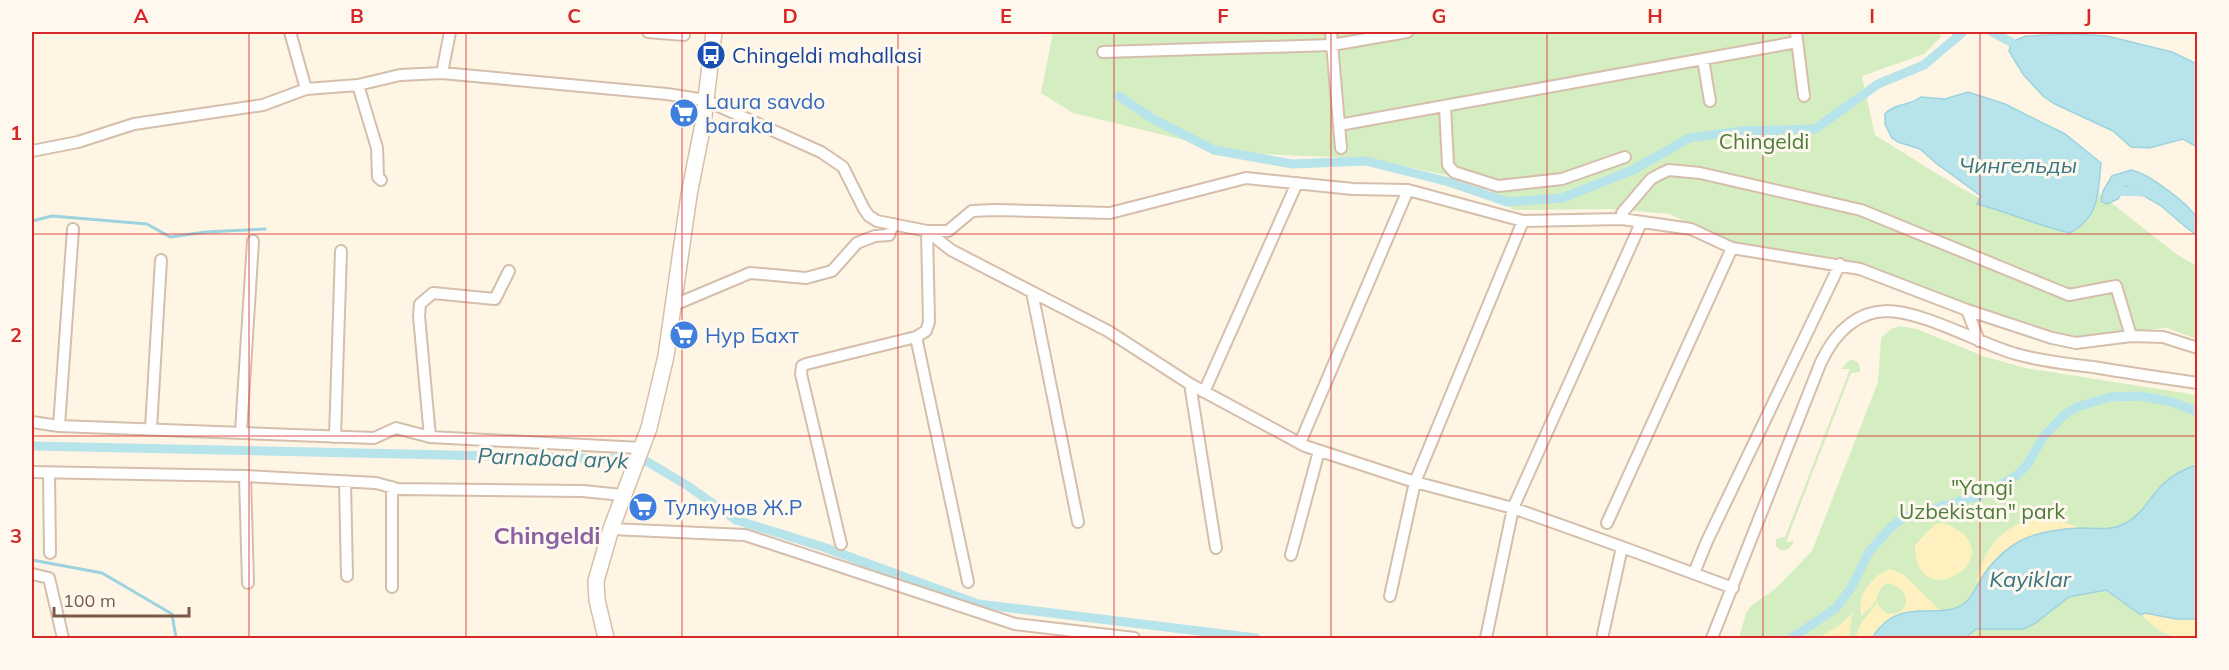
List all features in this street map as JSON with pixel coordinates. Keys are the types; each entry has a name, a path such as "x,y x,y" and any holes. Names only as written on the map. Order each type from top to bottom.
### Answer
{"main road":[{"path":"605,635 596,590 622,495 649,428 666,356 689,195 703,124 714,32"}],"street":[{"path":"290,32 306,89"},
{"path":"442,73 450,32"},
{"path":"648,32 684,36"},
{"path":"1331,32 1341,148"},
{"path":"1103,52 1332,45 1407,32"},
{"path":"1339,125 1703,59 1796,37 1804,96"},
{"path":"1703,59 1710,101"},
{"path":"32,151 78,142 134,124 263,105 306,89 358,85 400,75 442,73 667,94 705,100 821,152 843,167 869,216 877,221 927,231 948,231 972,211 1110,213 1246,178 1353,189 1408,190 1523,221 1622,219 1691,229 1732,248 1860,269 1967,310 2052,338 2076,343 2131,336 2163,337 2198,348"},
{"path":"358,85 377,148 378,177 381,180"},
{"path":"1444,106 1450,169 1498,186 1562,179 1625,157"},
{"path":"1622,219 1622,213 1651,179 1669,170 1700,173 1861,210 2069,295 2116,286 2131,336"},
{"path":"1204,392 1297,183"},
{"path":"1300,443 1408,190"},
{"path":"1390,596 1415,482 1523,221"},
{"path":"1486,639 1513,508 1641,223"},
{"path":"674,305 750,273 806,278 832,271 857,243 875,236 889,235 893,224"},
{"path":"59,426 73,230"},
{"path":"927,231 951,250 1108,332 1190,384 1300,443 1415,482 1513,508 1733,588"},
{"path":"841,544 801,374 802,366 916,336 926,331 929,322 927,231"},
{"path":"241,432 253,241"},
{"path":"1607,523 1732,248"},
{"path":"335,437 341,251"},
{"path":"151,428 161,260"},
{"path":"1694,573 1707,541 1840,264"},
{"path":"430,437 419,315 420,304 433,293 495,299 509,271"},
{"path":"1032,292 1078,522"},
{"path":"1967,310 1979,341"},
{"path":"1712,639 1821,362 1829,346 1840,332 1862,316 1884,311 1908,313 1979,341 2044,360 2198,383"},
{"path":"916,336 968,582"},
{"path":"1190,384 1216,548"},
{"path":"32,422 59,426 374,438 396,428 430,437 641,448"},
{"path":"1291,555 1319,451"},
{"path":"32,472 245,476 376,483 398,489 583,491 622,495"},
{"path":"49,474 50,553"},
{"path":"245,476 248,583"},
{"path":"345,482 347,576"},
{"path":"392,488 392,587"},
{"path":"611,529 745,535 1015,624 1134,639"},
{"path":"1603,634 1622,547"},
{"path":"32,574 49,578 63,639"}],"green space":[{"name":"Chingeldi","path":"1053,32 1939,32 1941,37 1924,54 1862,76 1875,135 1993,205 2043,226 2070,233 2089,217 2099,193 2176,254 2197,266 2197,339 2167,328 2067,337 2020,326 1870,270 1730,245 1670,214 1610,209 1513,210 1483,183 1390,163 1332,157 1261,154 1188,141 1073,113 1041,93"},
{"name":"\"Yangi Uzbekistan\" park","path":"1899,326 1917,329 1983,356 2025,368 2197,395 2197,638 1739,638 1746,613 1752,605 1775,589 1812,551 1878,382 1881,338 1891,329"},
{"path":"1850,360 1858,363 1860,372 1851,373 1786,542 1794,541 1789,548 1781,550 1776,546 1776,539 1785,537 1850,369 1841,369"}],"sand":[{"path":"2031,520 2063,522 2081,528 2041,533 2020,541 1996,561 1977,585 1986,555 1999,537 2016,525"},
{"path":"1944,523 1965,536 1972,550 1968,563 1958,574 1944,579 1930,578 1919,567 1915,545 1935,524"},
{"path":"1891,569 1903,574 1940,610 1915,610 1875,633 1872,638 1855,638 1861,623 1877,603 1883,611 1891,614 1903,609 1906,603 1905,596 1900,589 1889,583 1881,588 1874,604 1861,616 1862,596 1868,586 1886,570"},
{"path":"1852,613 1849,638 1818,638 1840,625"},
{"path":"2145,613 2176,619 2197,619 2197,638 2166,634 2141,615"}],"water":[{"name":"Чингельды","path":"2074,34 2107,36 2172,52 2197,64 2197,147 2183,139 2149,148 2131,147 2113,131 2043,96 2023,74 2009,51 2011,42 2026,36"},
{"name":"Чингельды","path":"1968,92 2005,104 2065,134 2101,163 2096,203 2092,212 2080,226 2070,233 1977,204 1981,196 1920,149 1892,138 1885,124 1885,114 1888,111 1921,97 1945,99"},
{"path":"2131,170 2157,183 2188,207 2198,221 2197,235 2160,205 2126,186 2118,199 2107,204 2101,201 2103,191 2112,176"},
{"name":"Kayiklar","path":"2197,465 2197,619 2176,619 2145,613 2141,615 2106,590 2069,597 2034,624 2023,629 1976,629 1965,638 1872,638 1883,624 1895,616 1907,612 1956,608 1966,602 1993,562 2020,541 2056,530 2108,528 2124,524 2138,514 2169,479"}],"waterway":[{"path":"1119,96 1153,119 1214,150 1292,164 1366,161 1449,182 1507,202 1562,198 1633,170 1689,138 1742,131 1815,129 1878,84 1924,65 1963,32"},
{"path":"1992,32 2011,42"},
{"path":"2112,191 2147,192"},
{"path":"32,221 52,216 147,224 170,237 206,232 265,229"},
{"name":"Parnabad aryk","path":"1792,638 1836,608 1851,588 1869,552 1891,527 1906,516 1983,495 2016,476 2027,465 2044,436 2064,415 2077,407 2110,397 2141,396 2172,402 2198,412"},
{"name":"Parnabad aryk","path":"32,446 631,459 648,462 688,486 736,520 823,547 978,604 1256,638"},
{"path":"32,560 102,573 172,614 176,638"}],"place":[{"name":"Chingeldi mahallasi","path":"711,55"},
{"name":"Laura savdo baraka","path":"684,113"},
{"name":"Нур Бахт","path":"684,335"},
{"name":"Тулкунов Ж.Р","path":"643,507"}],"district":[{"name":"Chingeldi","path":"547,535"}]}
